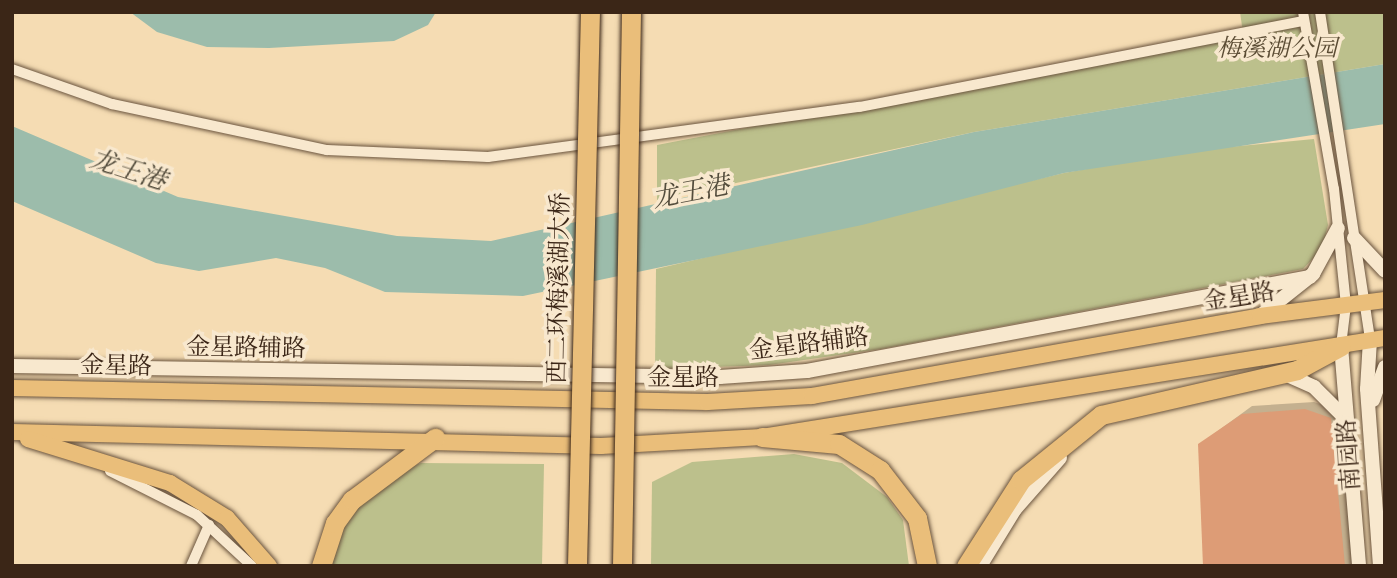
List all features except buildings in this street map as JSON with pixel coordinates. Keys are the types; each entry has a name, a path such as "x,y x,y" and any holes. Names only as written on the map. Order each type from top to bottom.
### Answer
{"highway":[{"name":"西二环梅溪湖大桥","path":"577,566 590,12"},
{"path":"622,566 631,12"},
{"path":"966,566 1003,502 1041,457 1101,415 1149,399 1282,373 1341,346"},
{"path":"762,437 839,444 880,470 917,518 927,566"},
{"path":"321,566 335,523 352,500 435,438"}],"main road":[{"name":"金星路","path":"12,388 706,402 812,396 1260,316 1385,300"},
{"path":"12,434 435,438 601,446 762,437 1378,339"},
{"path":"12,434 170,483 227,518 269,566"}],"street":[{"path":"1320,15 1364,303 1378,339"},
{"path":"12,69 112,104 327,150 488,157 860,107 1303,17 1334,189 1346,305 1341,346"},
{"path":"1260,316 1310,277 1338,228"},
{"path":"1354,239 1385,271"},
{"name":"金星路辅路","path":"12,366 511,377 807,371 1310,277"},
{"name":"南园路","path":"1378,339 1369,415 1381,529 1380,566"},
{"name":"南园路","path":"1341,346 1359,566"},
{"path":"1369,415 1385,367"},
{"path":"1282,373 1314,387 1346,419"},
{"path":"979,566 1015,509 1054,464 1100,425 1149,399"},
{"path":"33,440 146,486 209,525 252,566"},
{"path":"191,566 209,525"}],"green space":[{"name":"梅溪湖公园","path":"1240,12 1385,12 1385,64 974,132 657,200 657,145 1243,33"},
{"path":"1314,139 1328,225 1322,249 1303,269 881,349 769,365 655,369 656,269 1064,173 1186,151"},
{"path":"794,454 842,463 887,497 903,520 909,566 651,566 652,482 692,462"},
{"path":"421,463 544,464 542,566 332,566 335,533 380,480"}],"shaded area":[{"path":"130,12 436,12 428,25 394,41 269,48 207,47 157,32"},
{"path":"1385,64 1385,124 1064,173 862,225 523,296 385,292 325,268 276,258 199,271 156,263 12,201 12,126 178,197 397,236 491,241 974,132"}],"water label":[{"name":"龙王港","path":"128,171"},
{"name":"龙王港","path":"691,193"}]}
